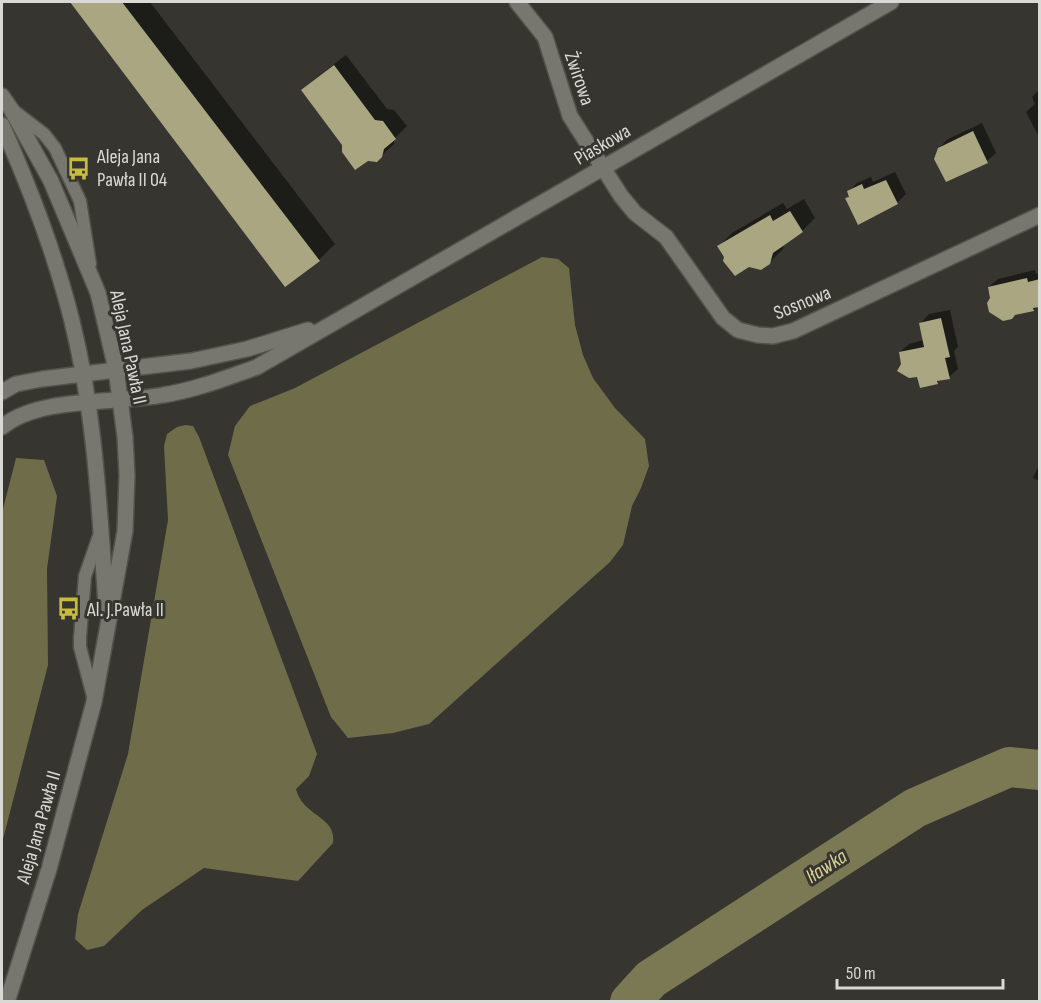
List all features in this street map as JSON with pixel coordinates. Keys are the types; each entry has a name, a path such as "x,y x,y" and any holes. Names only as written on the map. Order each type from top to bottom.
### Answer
{"street":[{"name":"Żwirowa","path":"518,2 544,37 570,116 604,168"},
{"name":"Piaskowa","path":"2,427 12,418 35,410 164,395 211,383 257,367 891,2"},
{"name":"Aleja Jana Pawła II","path":"2,96 51,182 98,292 121,400 127,475 125,531 94,702 49,869 7,1002"},
{"name":"Aleja Jana Pawła II","path":"2,125 26,181 56,267 77,343 88,403 108,627"},
{"name":"Sosnowa","path":"604,168 635,213 671,243 723,318 738,330 758,335 773,336 793,331 1040,215"},
{"name":"Piaskowa","path":"2,392 16,384 116,369 160,366 236,352 334,322"}],"lane":[{"path":"94,702 80,646 80,637 85,576 101,532"}],"shaded area":[{"path":"542,257 558,259 569,268 575,325 583,355 593,378 615,408 645,439 649,466 632,506 623,545 610,562 429,724 393,733 348,738 331,717 228,455 235,426 250,406 295,388"},
{"path":"193,426 199,437 317,754 309,776 296,789 305,805 330,827 333,843 298,881 204,868 142,910 104,946 87,950 75,939 78,914 128,754 168,520 164,446 167,434 177,427"},
{"path":"16,458 44,460 57,496 47,569 48,665 2,843 2,513"}],"building":[{"path":"70,2 122,2 320,261 285,287"},
{"path":"334,65 375,120 383,121 396,139 384,149 382,157 377,162 368,161 355,170 342,152 342,145 301,90"},
{"path":"973,131 988,163 946,182 934,159 938,148"},
{"path":"886,180 898,204 858,225 845,198 849,197 847,191 862,184 864,189"},
{"path":"790,211 803,232 773,253 770,264 761,270 749,267 735,276 723,261 724,257 717,246 770,215 773,221"},
{"path":"1027,278 1028,282 1040,279 1040,307 1003,321 989,312 988,287"},
{"path":"941,318 950,357 945,358 950,379 937,381 938,384 920,388 917,377 909,378 897,371 901,364 899,352 924,347 919,323"}],"waterway":[{"name":"Iławka","path":"630,1002 651,979 915,808 1009,767 1040,770"}],"place":[{"name":"Aleja Jana Pawła II 04","path":"79,168"},
{"name":"Al. J.Pawła II","path":"69,609"}]}
